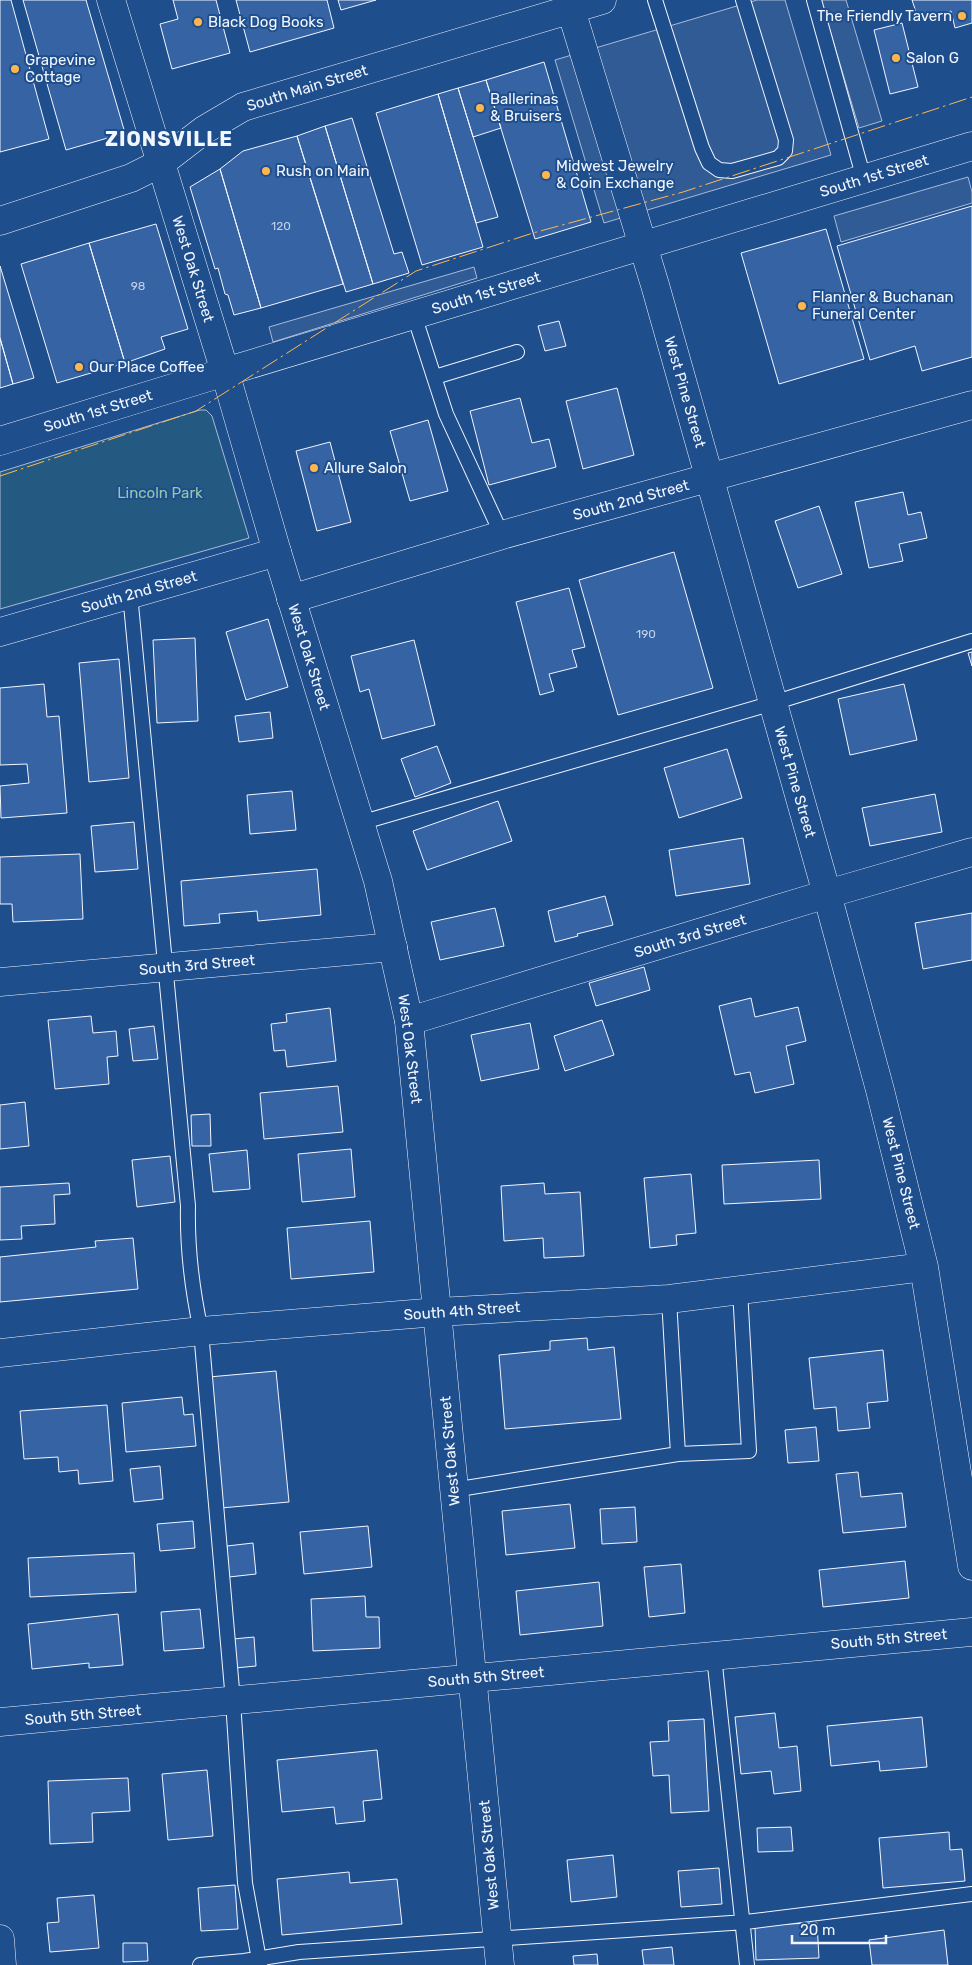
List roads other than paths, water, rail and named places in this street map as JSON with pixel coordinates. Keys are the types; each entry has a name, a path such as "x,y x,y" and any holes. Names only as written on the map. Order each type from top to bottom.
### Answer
{"street":[{"name":"West Oak Street","path":"111,0 378,881 409,1021 498,1952"},
{"name":"South Main Street","path":"0,221 131,178 161,163 204,130 242,107 569,5 602,0"},
{"name":"West Pine Street","path":"569,5 643,245 827,894 880,1090 924,1266 972,1566"},
{"name":"South 1st Street","path":"0,441 972,146"},
{"name":"South 2nd Street","path":"291,599 502,535 972,405"},
{"name":"South 2nd Street","path":"0,632 277,552"},
{"name":"South 3rd Street","path":"409,1021 972,852"},
{"name":"South 3rd Street","path":"0,982 393,947"},
{"name":"South 4th Street","path":"0,1353 201,1331 438,1312 670,1299 924,1266"},
{"name":"South 5th Street","path":"0,1722 972,1632"},
{"path":"0,1939 2,1965"}],"lane":[{"path":"656,0 702,148 709,163 719,170 732,171 778,158 785,151 786,140 743,0"},
{"path":"814,0 864,178"},
{"path":"414,314 446,414 502,535"},
{"path":"434,377 517,352"},
{"path":"130,594 167,968 188,1206 187,1236 192,1292 201,1331 233,1700 245,1883 260,1962"},
{"path":"360,823 773,703 972,641"},
{"path":"453,1490 678,1454 749,1451 740,1290"},
{"path":"670,1299 678,1454"},
{"path":"714,1656 747,1965"},
{"path":"200,1965 260,1962 299,1952 498,1952 972,1894"}],"place":[{"name":"The Friendly Tavern","path":"962,16"},
{"name":"Black Dog Books","path":"198,22"},
{"name":"Salon G","path":"896,58"},
{"name":"Grapevine Cottage","path":"15,69"},
{"name":"Ballerinas & Bruisers","path":"480,108"},
{"name":"Rush on Main","path":"266,171"},
{"name":"Midwest Jewelry & Coin Exchange","path":"546,175"},
{"name":"Flanner & Buchanan Funeral Center","path":"802,306"},
{"name":"Our Place Coffee","path":"79,367"},
{"name":"Allure Salon","path":"314,468"}],"district":[{"name":"ZIONSVILLE","path":"169,139"}],"park label":[{"name":"Lincoln Park","path":"160,493"}]}
